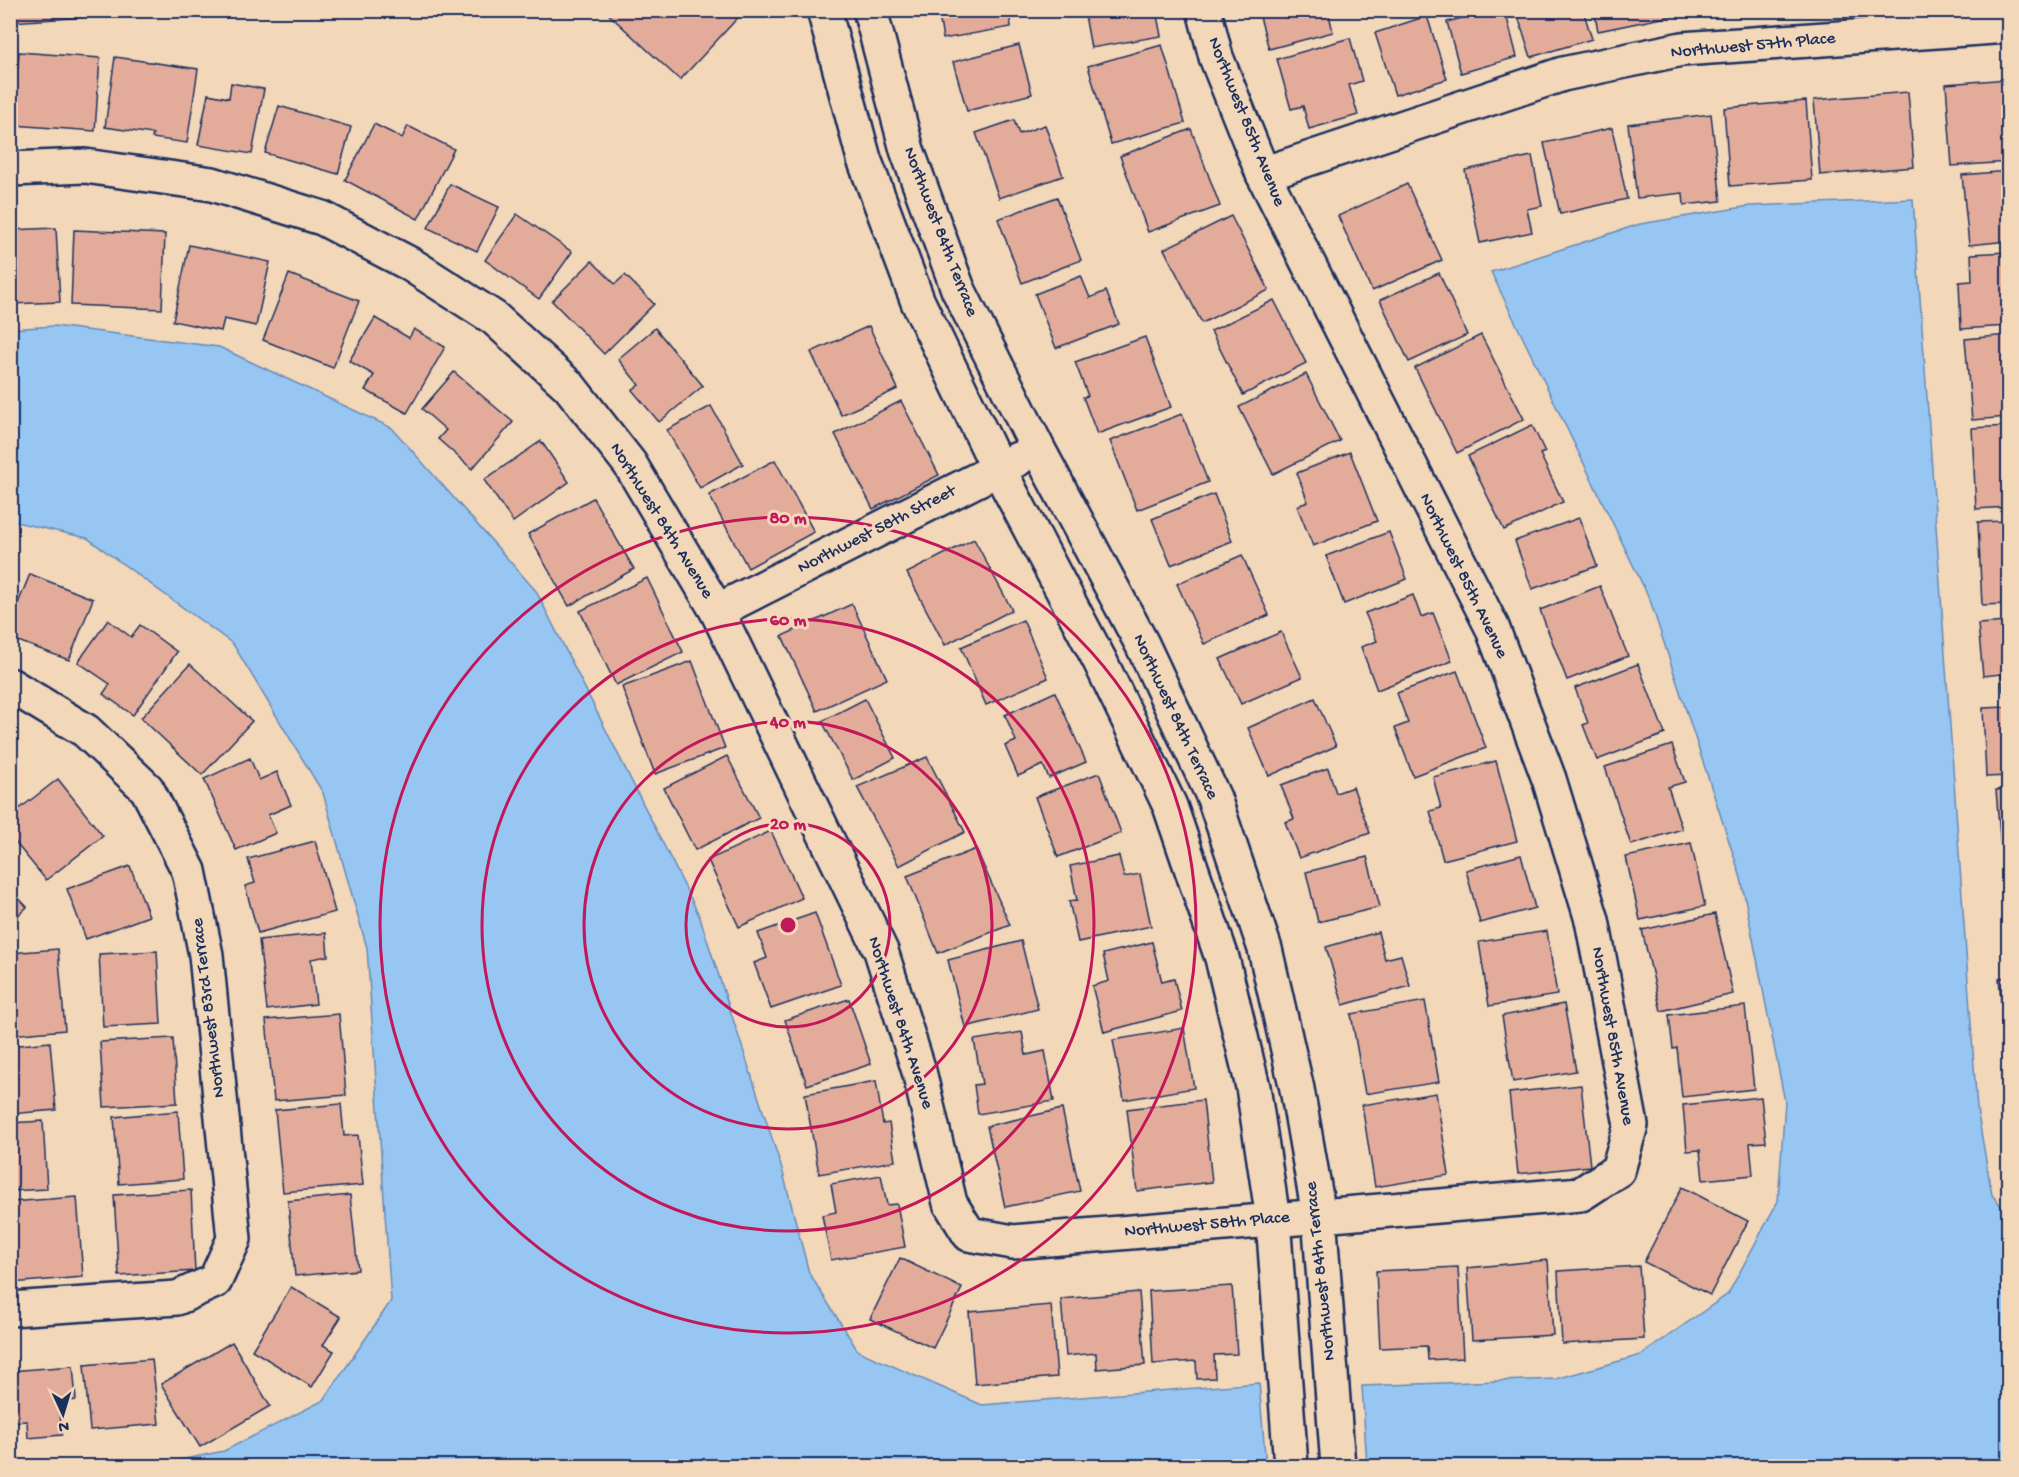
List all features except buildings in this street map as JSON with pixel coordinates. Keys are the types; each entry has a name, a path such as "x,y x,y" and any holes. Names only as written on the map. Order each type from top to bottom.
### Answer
{"street":[{"path":"824,10 864,159 914,291 998,468 1100,661 1170,806 1222,958 1253,1087 1273,1219 1291,1467"},
{"name":"Northwest 84th Terrace","path":"870,10 907,150 958,289 1038,449 1142,644 1214,798 1265,949 1297,1089 1319,1215 1338,1467"},
{"name":"Northwest 85th Avenue","path":"1204,10 1216,57 1263,174 1492,627 1549,779 1592,920 1631,1125 1618,1170"},
{"name":"Northwest 57th Place","path":"1263,174 1563,74 1682,49 2008,26"},
{"name":"Northwest 84th Avenue","path":"10,169 85,166 212,184 322,218 410,264 494,318 569,386 630,464 717,611 880,951 919,1071 950,1203 969,1234"},
{"name":"Northwest 58th Street","path":"717,611 1038,449"},
{"name":"Northwest 83rd Terrace","path":"10,685 86,731 147,789 189,871 206,955 234,1239 215,1281 177,1298 10,1309"},
{"name":"Northwest 58th Place","path":"969,1234 1013,1242 1581,1194 1618,1170"}],"water":[{"path":"1913,199 1977,1109 1992,1195 2008,1214 2008,1466 1367,1466 1362,1386 1556,1379 1641,1355 1728,1294 1778,1201 1785,1102 1741,878 1650,600 1491,272 1640,224 1750,206"},
{"path":"54,326 219,347 392,428 536,591 699,915 782,1169 809,1273 858,1351 982,1405 1259,1383 1266,1466 151,1466 224,1451 324,1400 391,1301 367,948 323,793 233,644 87,538 11,521 11,329"}]}
